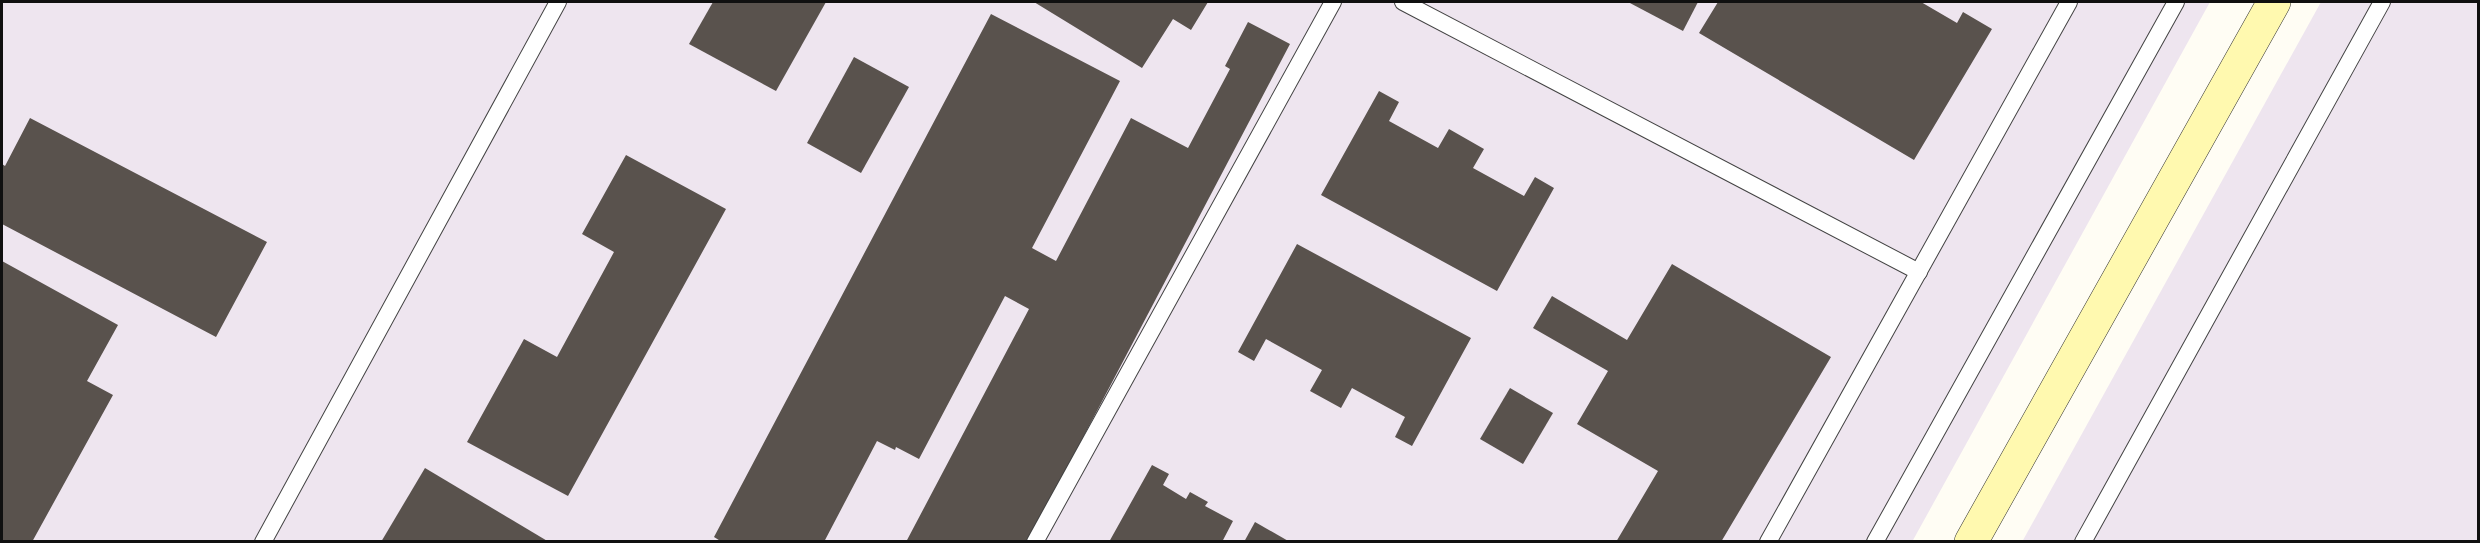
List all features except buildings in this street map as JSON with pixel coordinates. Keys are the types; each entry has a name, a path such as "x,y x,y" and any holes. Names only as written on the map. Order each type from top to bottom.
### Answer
{"street":[{"path":"1971,542 2274,2"}],"lane":[{"path":"263,542 558,2"},
{"path":"1035,542 1333,2"},
{"path":"1403,2 1919,272"},
{"path":"1768,542 2069,2"},
{"path":"1875,542 2176,2"},
{"path":"2083,542 2382,2"}],"shaded area":[{"path":"2,2 2210,2 1912,542 2,541"},
{"path":"2321,2 2478,2 2478,541 2022,542"}]}
